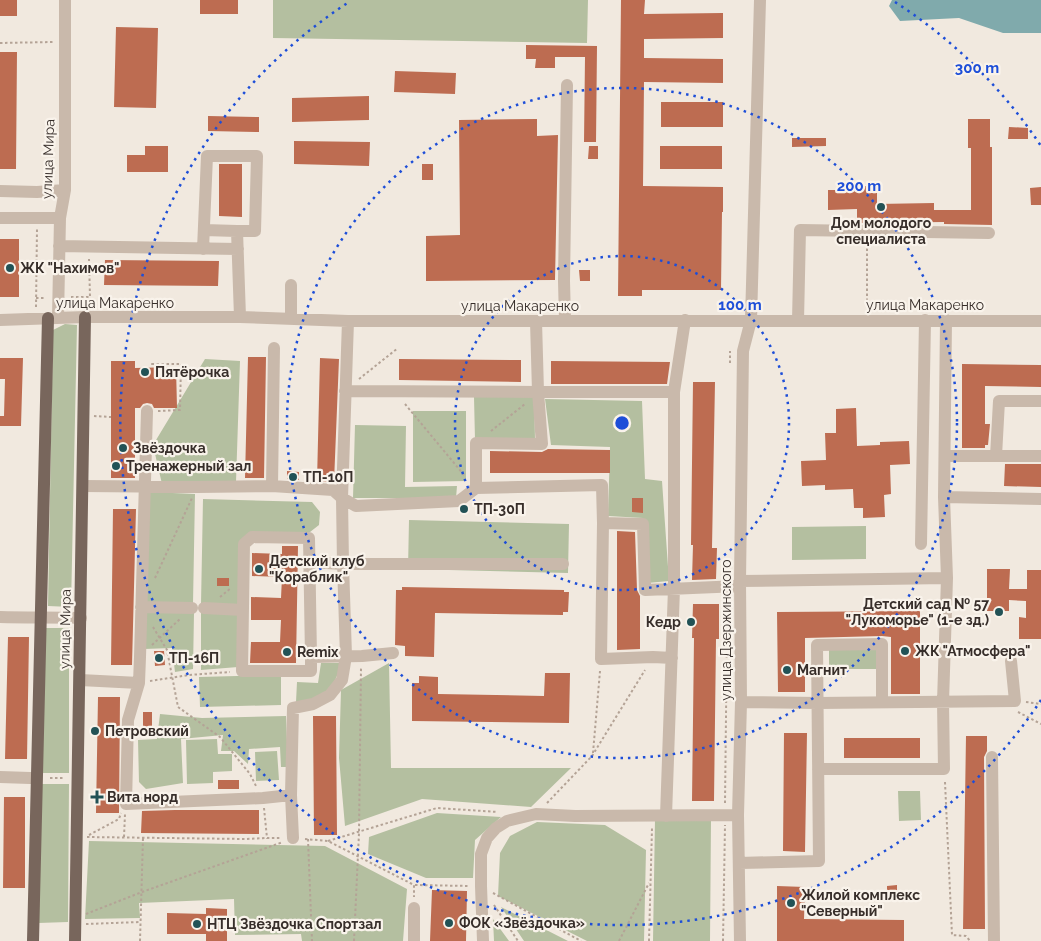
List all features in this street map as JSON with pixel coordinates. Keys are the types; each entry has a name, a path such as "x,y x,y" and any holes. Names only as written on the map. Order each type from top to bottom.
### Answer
{"main road":[{"name":"улица Мира","path":"33,941 47,317"},
{"name":"улица Мира","path":"75,941 85,317"}],"street":[{"name":"улица Мира","path":"47,317 59,246 60,218 65,190 65,0"},
{"name":"улица Дзержинского","path":"740,941 739,863 731,815 741,702 740,584 743,351 751,320 760,0"},
{"path":"565,320 567,85"},
{"path":"203,249 207,156 257,156 255,231 204,230"},
{"path":"0,191 37,192 65,190"},
{"path":"0,218 60,218"},
{"path":"798,320 800,230 989,233"},
{"path":"237,231 240,317"},
{"path":"59,246 238,249"},
{"path":"290,285 291,319"},
{"name":"улица Макаренко","path":"0,320 35,320 47,317 240,317 348,321 1041,320"},
{"path":"666,816 674,588 674,392 685,320"},
{"path":"921,544 925,320"},
{"path":"818,769 944,769 943,702 947,578 944,497 946,320"},
{"path":"293,838 291,796 293,708 313,704 330,695 342,680 346,656 342,498 348,321"},
{"path":"476,488 476,443 542,444 536,321"},
{"path":"272,486 274,348"},
{"path":"345,391 674,392"},
{"path":"996,456 999,401 1041,401"},
{"path":"147,411 140,656 138,683 128,720 126,804 291,796"},
{"path":"945,456 1041,456"},
{"path":"83,486 272,486 333,490 356,506 459,501 476,488 602,486 601,659 672,658"},
{"path":"944,497 1041,499"},
{"path":"603,523 644,524 644,590 740,584 947,578"},
{"path":"252,537 310,538 311,671 242,671 243,610 244,544 252,537"},
{"path":"310,562 343,564 563,564"},
{"path":"142,607 243,610"},
{"path":"0,617 81,618"},
{"path":"739,863 820,861 817,645 882,644 882,702"},
{"path":"311,657 393,653"},
{"path":"741,702 1015,702 1011,661"},
{"path":"80,680 138,683"},
{"path":"992,757 994,941"},
{"path":"0,777 36,778"},
{"path":"484,941 481,854 487,838 496,828 507,821 536,814 575,816 731,815"},
{"path":"414,908 414,941"}],"path":[{"path":"0,43 65,42"},
{"path":"37,218 47,317"},
{"path":"867,306 868,231"},
{"path":"89,246 90,297"},
{"path":"345,391 398,348"},
{"path":"730,351 730,370"},
{"path":"147,411 180,410 181,364 152,364 159,367"},
{"path":"394,392 476,488"},
{"path":"476,443 538,392"},
{"path":"92,416 111,417"},
{"path":"153,582 197,487"},
{"path":"140,656 198,608 231,589"},
{"path":"142,607 167,650 178,707 220,737 250,774 262,798 267,838"},
{"path":"722,941 731,815 728,626"},
{"path":"354,941 359,833 362,656"},
{"path":"536,814 592,756 653,657"},
{"path":"592,756 601,659"},
{"path":"138,683 189,675 242,671"},
{"path":"1015,702 1041,704"},
{"path":"944,769 952,935 966,936 970,941"},
{"path":"36,778 78,778"},
{"path":"124,837 126,804"},
{"path":"126,804 119,819 86,837 293,838"},
{"path":"328,842 437,808 506,812"},
{"path":"649,941 652,816"},
{"path":"140,941 143,838"},
{"path":"83,916 142,892 293,838"},
{"path":"312,941 308,839 328,842 414,886 481,886 581,941"},
{"path":"619,941 650,881"},
{"path":"414,886 414,908"},
{"path":"492,902 518,941"},
{"path":"82,924 140,922"}],"green space":[{"path":"273,0 588,0 587,43 273,38"},
{"path":"65,324 77,325 71,607 48,606 53,330"},
{"path":"205,359 240,361 236,482 162,484 153,445"},
{"path":"534,395 535,439 475,440 474,397"},
{"path":"545,399 642,401 645,479 662,481 669,581 647,583 643,518 608,516 610,447 551,445"},
{"path":"413,411 466,411 466,481 413,482"},
{"path":"355,425 406,426 405,487 457,486 456,498 353,498"},
{"path":"150,492 195,494 193,604 146,604"},
{"path":"203,499 312,502 320,512 319,525 310,532 250,532 239,604 201,604"},
{"path":"409,520 569,524 568,573 408,569"},
{"path":"866,526 866,559 792,560 792,527"},
{"path":"147,611 194,613 193,669 175,672 172,648 144,649"},
{"path":"201,613 238,613 238,667 201,670"},
{"path":"40,628 69,628 69,773 40,773"},
{"path":"829,650 878,650 878,669 829,669"},
{"path":"321,663 341,663 332,686 324,694 312,700 296,702 297,682 318,683"},
{"path":"389,663 391,768 571,768 531,807 422,799 345,826 339,758 341,690"},
{"path":"281,675 281,705 200,707 199,677"},
{"path":"160,714 202,718 286,716 288,767 281,767 280,747 249,749 248,764 234,751 221,751 223,735 181,739 183,783 146,789 139,782 138,740 157,739"},
{"path":"217,739 218,754 232,754 232,771 213,772 213,783 187,784 186,740"},
{"path":"277,751 279,780 256,781 255,752"},
{"path":"37,784 69,784 68,922 38,923"},
{"path":"898,791 920,791 921,820 899,821"},
{"path":"437,813 501,817 475,840 473,878 426,878 368,854 369,837"},
{"path":"655,819 711,819 710,941 653,941"},
{"path":"537,822 605,825 646,850 644,941 587,941 498,896 500,853 510,836"},
{"path":"89,841 325,846 407,889 403,941 302,941 301,934 235,935 234,899 139,903 140,918 85,919"},
{"path":"501,907 568,941 524,941"},
{"path":"493,919 509,941 494,941"}],"water":[{"path":"892,0 1041,0 1041,33 1003,33 959,18 900,21 889,6"}],"building":[{"path":"0,0 17,0 17,16 0,16"},
{"path":"200,0 238,0 238,14 200,14"},
{"path":"621,0 645,0 644,14 723,13 723,38 644,39 644,58 723,59 723,83 644,82 643,186 723,187 721,290 642,290 642,296 618,296"},
{"path":"116,27 158,28 156,108 114,107"},
{"path":"526,45 597,46 596,142 584,142 585,57 555,57 555,68 535,68 536,59 526,59"},
{"path":"0,52 17,52 16,169 0,169"},
{"path":"395,71 456,73 455,94 394,92"},
{"path":"369,96 369,120 292,122 292,98"},
{"path":"661,102 723,102 723,127 661,127"},
{"path":"208,116 259,117 259,132 208,131"},
{"path":"537,119 537,136 558,135 555,280 426,281 426,236 460,235 459,120"},
{"path":"968,119 990,119 992,225 944,224 944,222 857,223 857,209 828,210 828,190 855,190 855,186 877,186 877,204 934,203 934,210 971,210 971,148 968,148"},
{"path":"1009,127 1028,128 1028,139 1008,139"},
{"path":"792,138 826,138 826,146 792,147"},
{"path":"294,141 370,142 369,166 294,164"},
{"path":"145,146 168,146 168,172 127,172 127,155 145,155"},
{"path":"589,146 598,146 598,159 588,159"},
{"path":"660,146 722,146 722,169 660,169"},
{"path":"219,164 242,164 242,217 219,216"},
{"path":"422,164 433,164 433,180 422,180"},
{"path":"1041,187 1041,205 1031,205 1030,188"},
{"name":"ЖК \"Нахимов\"","path":"0,239 19,239 19,297 0,297"},
{"path":"105,260 219,261 218,286 104,285"},
{"path":"579,270 590,270 590,281 580,281"},
{"path":"248,357 266,357 264,478 245,478"},
{"path":"0,358 23,358 21,426 0,426 0,416 4,416 5,379 0,379"},
{"path":"320,358 339,359 334,482 317,481"},
{"path":"399,359 521,360 521,382 399,380"},
{"name":"Звёздочка","path":"111,361 135,361 135,368 176,367 177,408 154,408 152,404 147,403 143,404 140,408 135,408 135,478 111,478"},
{"path":"551,361 670,362 667,384 551,384"},
{"path":"962,364 1041,365 1041,387 985,386 985,424 990,424 988,445 985,445 985,448 962,448"},
{"path":"693,382 715,382 712,548 717,548 716,579 692,580"},
{"path":"856,408 857,446 880,445 880,442 909,441 910,464 890,465 891,494 884,495 885,517 863,518 863,508 854,508 853,489 825,490 825,485 802,486 801,461 826,460 825,433 836,433 836,409"},
{"path":"548,449 610,450 610,473 490,473 490,451 542,452"},
{"path":"1005,464 1041,464 1041,487 1004,486"},
{"name":"ТП-10П","path":"287,471 299,472 299,480 287,479"},
{"path":"632,498 643,498 643,513 632,512"},
{"path":"113,509 136,509 132,665 111,665"},
{"path":"617,531 635,532 637,590 640,596 640,649 617,650"},
{"path":"282,546 298,546 296,663 250,663 251,642 280,642 281,620 251,620 251,597 281,598 282,577 252,576 252,553 282,554"},
{"path":"987,569 1010,569 1009,589 1027,589 1027,570 1041,570 1041,639 1019,639 1019,617 1026,618 1026,601 1009,600 1009,611 987,611"},
{"path":"217,578 229,578 229,586 217,586"},
{"path":"402,587 564,590 564,592 569,592 568,612 563,612 563,615 435,613 434,657 405,656 405,646 395,645 396,590 402,590"},
{"path":"693,604 719,604 719,639 716,639 714,801 692,801"},
{"name":"ЖК \"Атмосфера\"","path":"920,611 920,694 891,694 891,637 882,636 805,638 805,692 778,692 777,612"},
{"path":"8,637 29,637 27,759 5,759"},
{"name":"ТП-16П","path":"154,651 164,651 165,665 155,666"},
{"path":"545,673 570,673 569,723 412,721 412,683 419,683 419,676 438,677 438,694 544,696"},
{"path":"98,697 120,697 119,813 96,813"},
{"path":"143,712 152,712 152,735 143,735"},
{"path":"313,716 336,716 337,835 314,835"},
{"path":"784,733 807,733 805,852 783,851"},
{"path":"966,736 987,736 987,751 984,757 985,929 963,929"},
{"path":"844,738 920,738 920,758 844,758"},
{"path":"218,780 239,780 239,789 218,789"},
{"path":"4,797 25,797 25,888 3,888"},
{"path":"259,810 259,834 141,833 142,811"},
{"path":"897,885 897,898 887,898 887,886"},
{"name":"Жилой комплекс \"Северный\"","path":"777,886 805,887 804,919 904,920 904,941 777,941"},
{"name":"ФОК «Звёздочка»","path":"432,890 467,891 466,941 430,941"},
{"name":"НТЦ Звёздочка Спортзал","path":"206,908 227,909 227,941 206,941 206,934 167,934 167,913 206,914"}],"place":[{"name":"Дом молодого специалиста","path":"881,207"},
{"name":"ЖК \"Нахимов\"","path":"10,268"},
{"name":"Пятёрочка","path":"145,372"},
{"name":"Звёздочка","path":"123,448"},
{"name":"Тренажерный зал","path":"116,466"},
{"name":"ТП-10П","path":"293,477"},
{"name":"ТП-30П","path":"464,509"},
{"name":"Детский клуб \"Кораблик\"","path":"259,569"},
{"name":"Детский сад № 57 \"Лукоморье\" (1-е зд.)","path":"999,612"},
{"name":"Кедр","path":"691,622"},
{"name":"ЖК \"Атмосфера\"","path":"905,651"},
{"name":"Remix","path":"287,652"},
{"name":"ТП-16П","path":"159,658"},
{"name":"Магнит","path":"787,670"},
{"name":"Петровский","path":"95,731"},
{"name":"Вита норд","path":"97,797"},
{"name":"Жилой комплекс \"Северный\"","path":"791,903"},
{"name":"ФОК «Звёздочка»","path":"449,923"},
{"name":"НТЦ Звёздочка Спортзал","path":"197,924"}]}
